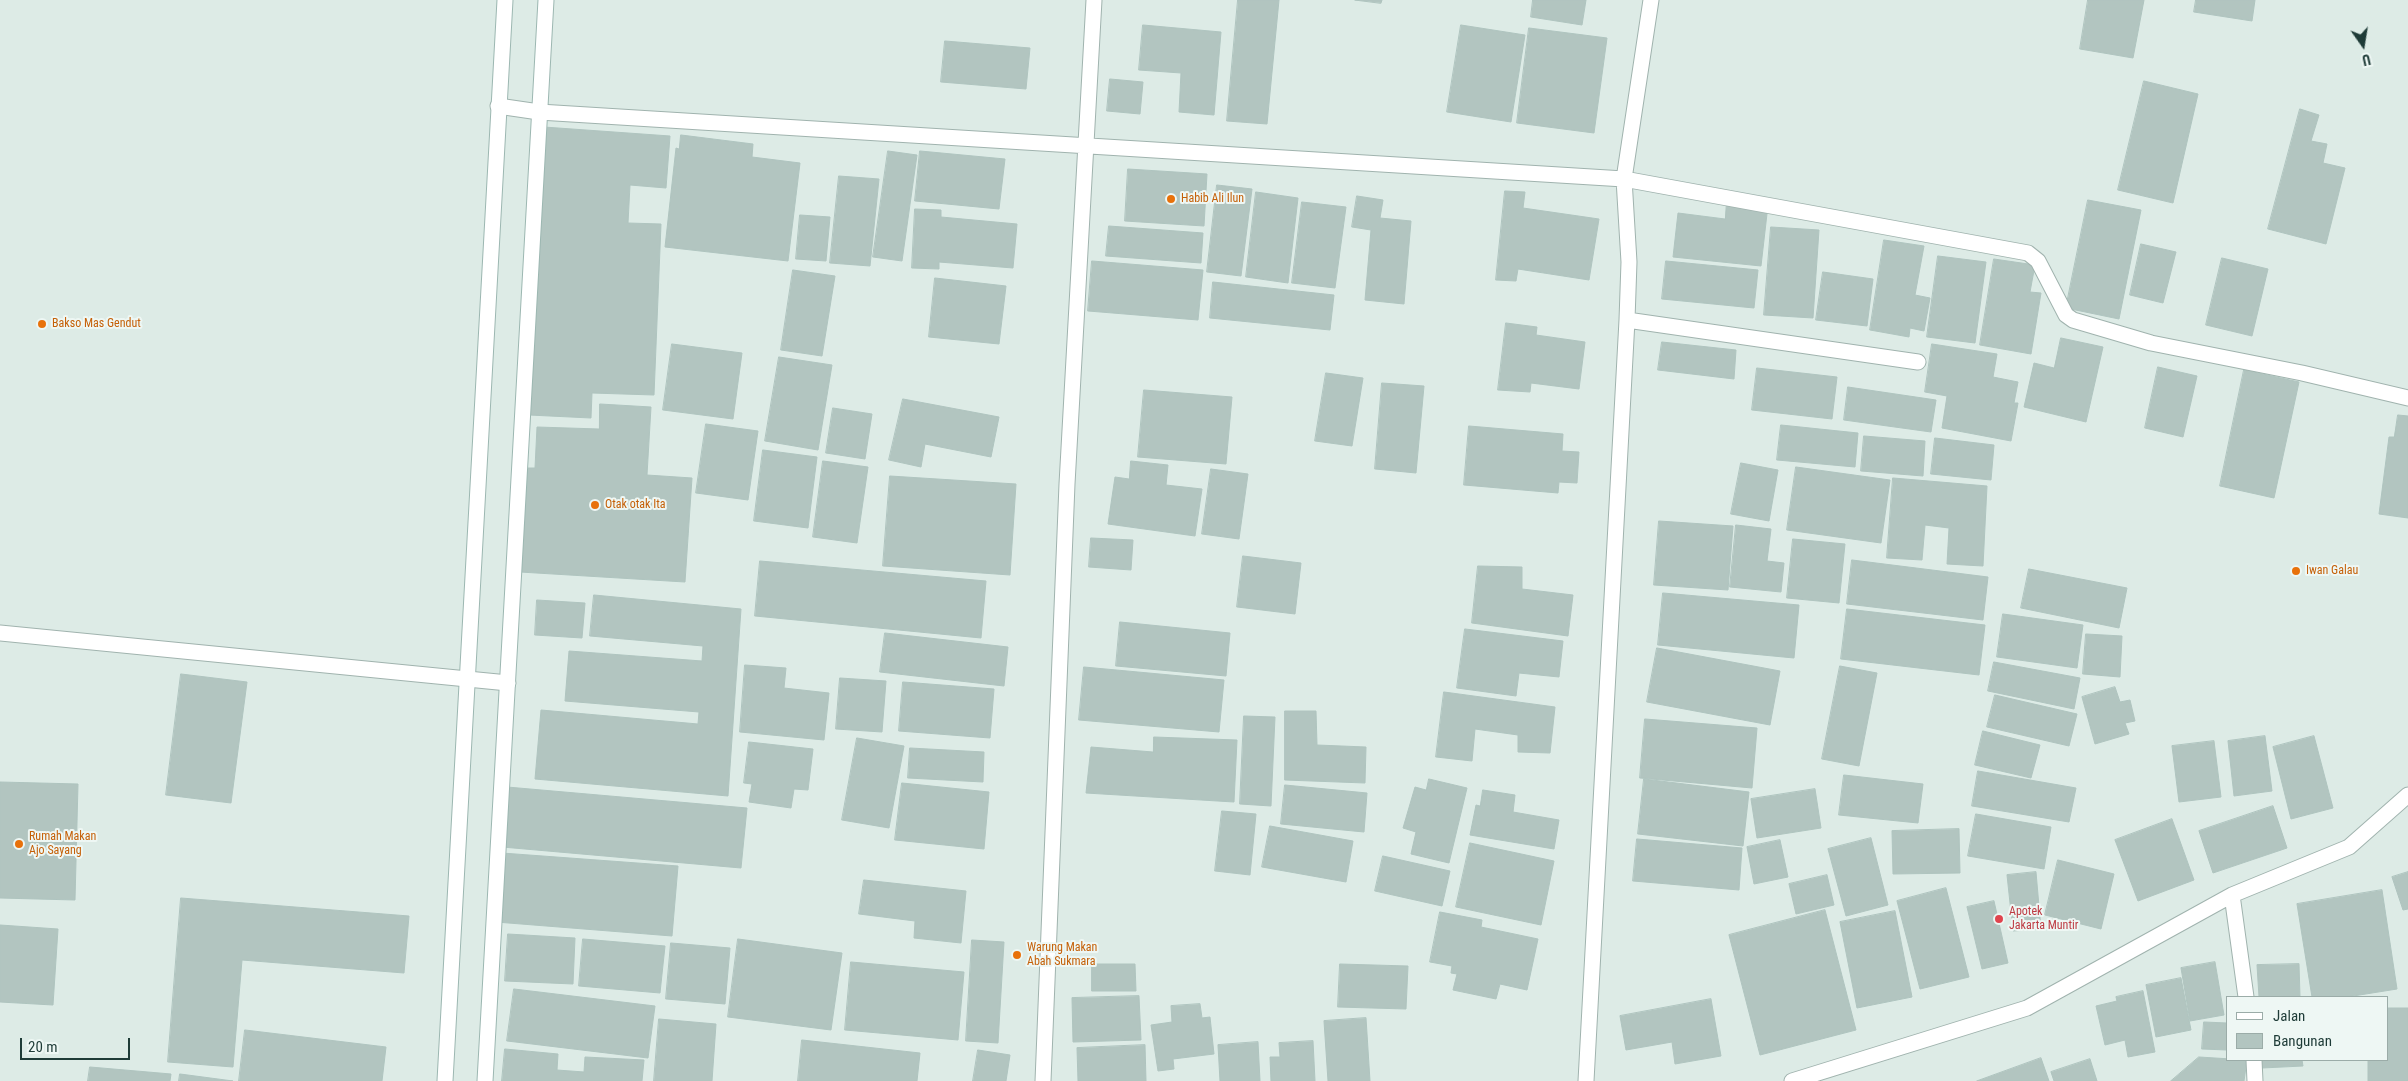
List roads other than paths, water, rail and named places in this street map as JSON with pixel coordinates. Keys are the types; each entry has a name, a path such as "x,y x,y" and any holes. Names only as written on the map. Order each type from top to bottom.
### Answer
{"street":[{"path":"444,1081 505,0"},
{"path":"484,1081 546,0"},
{"path":"1043,1081 1067,494 1094,0"},
{"path":"1586,1081 1627,320 1628,262 1624,179 1651,0"},
{"path":"498,106 539,112 1085,144 1624,179 2028,253 2038,261 2066,314 2073,320 2151,343 2302,373 2408,398"},
{"path":"1627,320 1918,362"},
{"path":"0,633 508,683"},
{"path":"1792,1081 2027,1008 2232,894 2349,847 2408,795"},
{"path":"2232,894 2246,996"},
{"path":"2254,1061 2256,1081"}],"place":[{"name":"Habib Ali Ilun","path":"1171,199"},
{"name":"Bakso Mas Gendut","path":"42,324"},
{"name":"Otak otak Ita","path":"595,505"},
{"name":"Iwan Galau","path":"2296,571"},
{"name":"Rumah Makan Ajo Sayang","path":"19,844"},
{"name":"Apotek Jakarta Muntir","path":"1999,919"},
{"name":"Warung Makan Abah Sukmara","path":"1017,955"}]}
